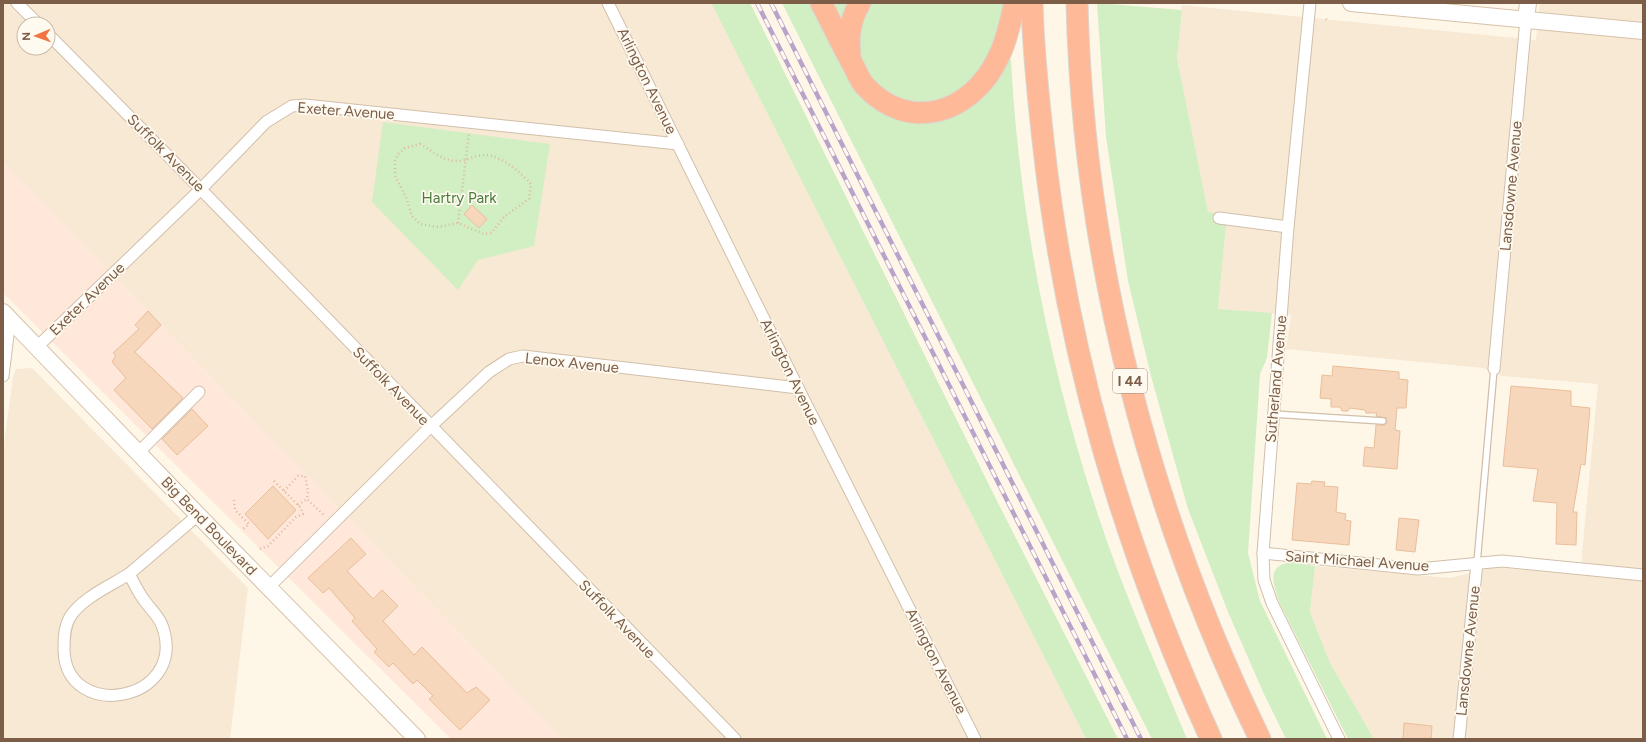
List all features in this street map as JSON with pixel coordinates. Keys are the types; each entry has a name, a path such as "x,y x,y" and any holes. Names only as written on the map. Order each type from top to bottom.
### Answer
{"highway":[{"path":"821,3 863,85 876,98 897,109 919,113 943,110 966,99 983,83 998,59 1008,34 1015,3"},
{"path":"850,59 848,35 853,15 860,3"},
{"path":"1032,3 1038,90 1056,243 1070,319 1088,395 1108,468 1131,542 1160,621 1211,739"},
{"name":"I 44","path":"1077,3 1083,108 1092,183 1104,260 1119,337 1136,406 1159,485 1184,559 1214,638 1260,739"}],"main road":[{"path":"1351,3 1643,31"},
{"name":"Lansdowne Avenue","path":"1526,19 1528,3"},
{"name":"Big Bend Boulevard","path":"6,315 268,588 417,739"}],"street":[{"path":"17,3 30,16"},
{"name":"Arlington Avenue","path":"608,3 798,388 975,739"},
{"name":"Sutherland Avenue","path":"1310,3 1288,227 1273,414 1263,553 1264,580 1272,603 1339,739"},
{"name":"Lansdowne Avenue","path":"1494,369 1526,19"},
{"name":"Suffolk Avenue","path":"56,42 201,189 430,427 735,739"},
{"name":"Exeter Avenue","path":"37,347 201,189 266,122 292,106 305,105 678,144"},
{"path":"1219,218 1288,227"},
{"path":"3,376 6,315"},
{"name":"Lenox Avenue","path":"268,588 430,427 488,372 509,359 523,356 798,388"},
{"path":"138,453 199,392"},
{"path":"129,574 144,600 160,620 165,638 166,650 162,663 147,685 127,695 104,696 88,690 77,681 69,671 64,656 66,628 70,617 84,603 129,574 198,515"},
{"name":"Saint Michael Avenue","path":"1263,553 1418,569 1502,561 1643,575"},
{"name":"Lansdowne Avenue","path":"1459,739 1476,563"}],"lane":[{"path":"1476,563 1494,369"},
{"path":"1273,414 1383,421"}],"path":[{"path":"458,223 470,122"},
{"path":"420,144 446,158 457,162 466,159 484,155 502,161 519,171 531,184 529,199 505,216 491,233 484,234 458,223 438,228 420,224 412,216 406,197 395,176 394,161 398,154 405,148 420,144"},
{"path":"284,491 298,476 305,476 308,491 307,499 298,505"},
{"path":"260,549 268,546 296,517 303,514 298,505 274,480"},
{"path":"307,499 333,523"},
{"path":"234,500 235,510 249,524 242,530"}],"shaded area":[{"path":"3,3 711,3 1086,739 562,739 3,162"},
{"path":"1540,3 1643,3 1643,739 1374,739 1330,663 1310,612 1315,566 1450,578 1493,567 1580,575 1598,384 1502,376 1483,368 1286,349 1291,315 1218,309 1227,215 1208,213 1177,58 1182,5 1536,40"},
{"path":"3,162 562,739 451,739 3,293"},
{"path":"32,368 248,588 230,739 3,739 3,452 13,377 16,369"}],"green space":[{"path":"711,3 750,3 994,495 1118,739 1086,739"},
{"path":"782,3 814,3 854,84 923,121 1005,62 1011,60 1021,174 1029,231 1039,288 1064,401 1097,512 1117,569 1187,739 1152,739"},
{"path":"829,3 850,3 843,31"},
{"path":"867,3 1006,3 1004,27 981,71 952,98 929,103 908,103 889,95 873,83 862,64 855,44"},
{"path":"1097,3 1182,10 1177,58 1208,212 1227,215 1218,309 1272,313 1267,358 1260,374 1248,553 1260,601 1327,739 1286,739 1264,694 1228,612 1188,509 1151,376 1128,281 1106,137"},
{"name":"Hartry Park","path":"383,122 550,144 534,246 478,260 458,290 372,202"},
{"path":"1291,562 1315,566 1310,612 1330,663 1374,739 1348,739 1279,602 1273,577 1274,572 1277,567"}],"building":[{"path":"472,205 487,219 479,228 464,214"},
{"path":"148,311 161,325 135,352 183,398 152,429 114,390 126,378 112,362 116,355 113,353 139,329 135,325"},
{"path":"1333,366 1399,372 1399,379 1408,380 1406,408 1397,408 1395,430 1400,431 1397,469 1363,466 1365,447 1374,448 1376,425 1385,425 1387,421 1386,418 1376,416 1377,413 1366,413 1365,410 1350,408 1348,411 1342,411 1340,407 1331,407 1331,399 1320,398 1322,375 1332,376"},
{"path":"1511,386 1571,391 1571,406 1590,408 1585,465 1581,464 1573,512 1577,512 1576,545 1556,544 1557,503 1533,501 1538,469 1503,466"},
{"path":"192,409 208,426 177,455 162,439"},
{"path":"1312,481 1325,482 1324,486 1338,487 1336,512 1346,514 1345,520 1351,521 1349,545 1292,540 1297,483 1311,484"},
{"path":"273,486 296,510 268,539 245,514"},
{"path":"1399,518 1419,520 1415,552 1396,550"},
{"path":"351,538 366,554 347,571 373,599 382,590 398,606 383,621 414,655 422,647 467,693 476,687 490,700 460,730 429,699 433,696 417,680 413,684 393,663 389,667 374,652 377,649 352,621 355,618 329,588 323,593 308,578"},
{"path":"1404,723 1432,726 1431,739 1403,739"}],"railway":[{"path":"757,3 1127,739"},
{"path":"771,3 1141,739"}]}
